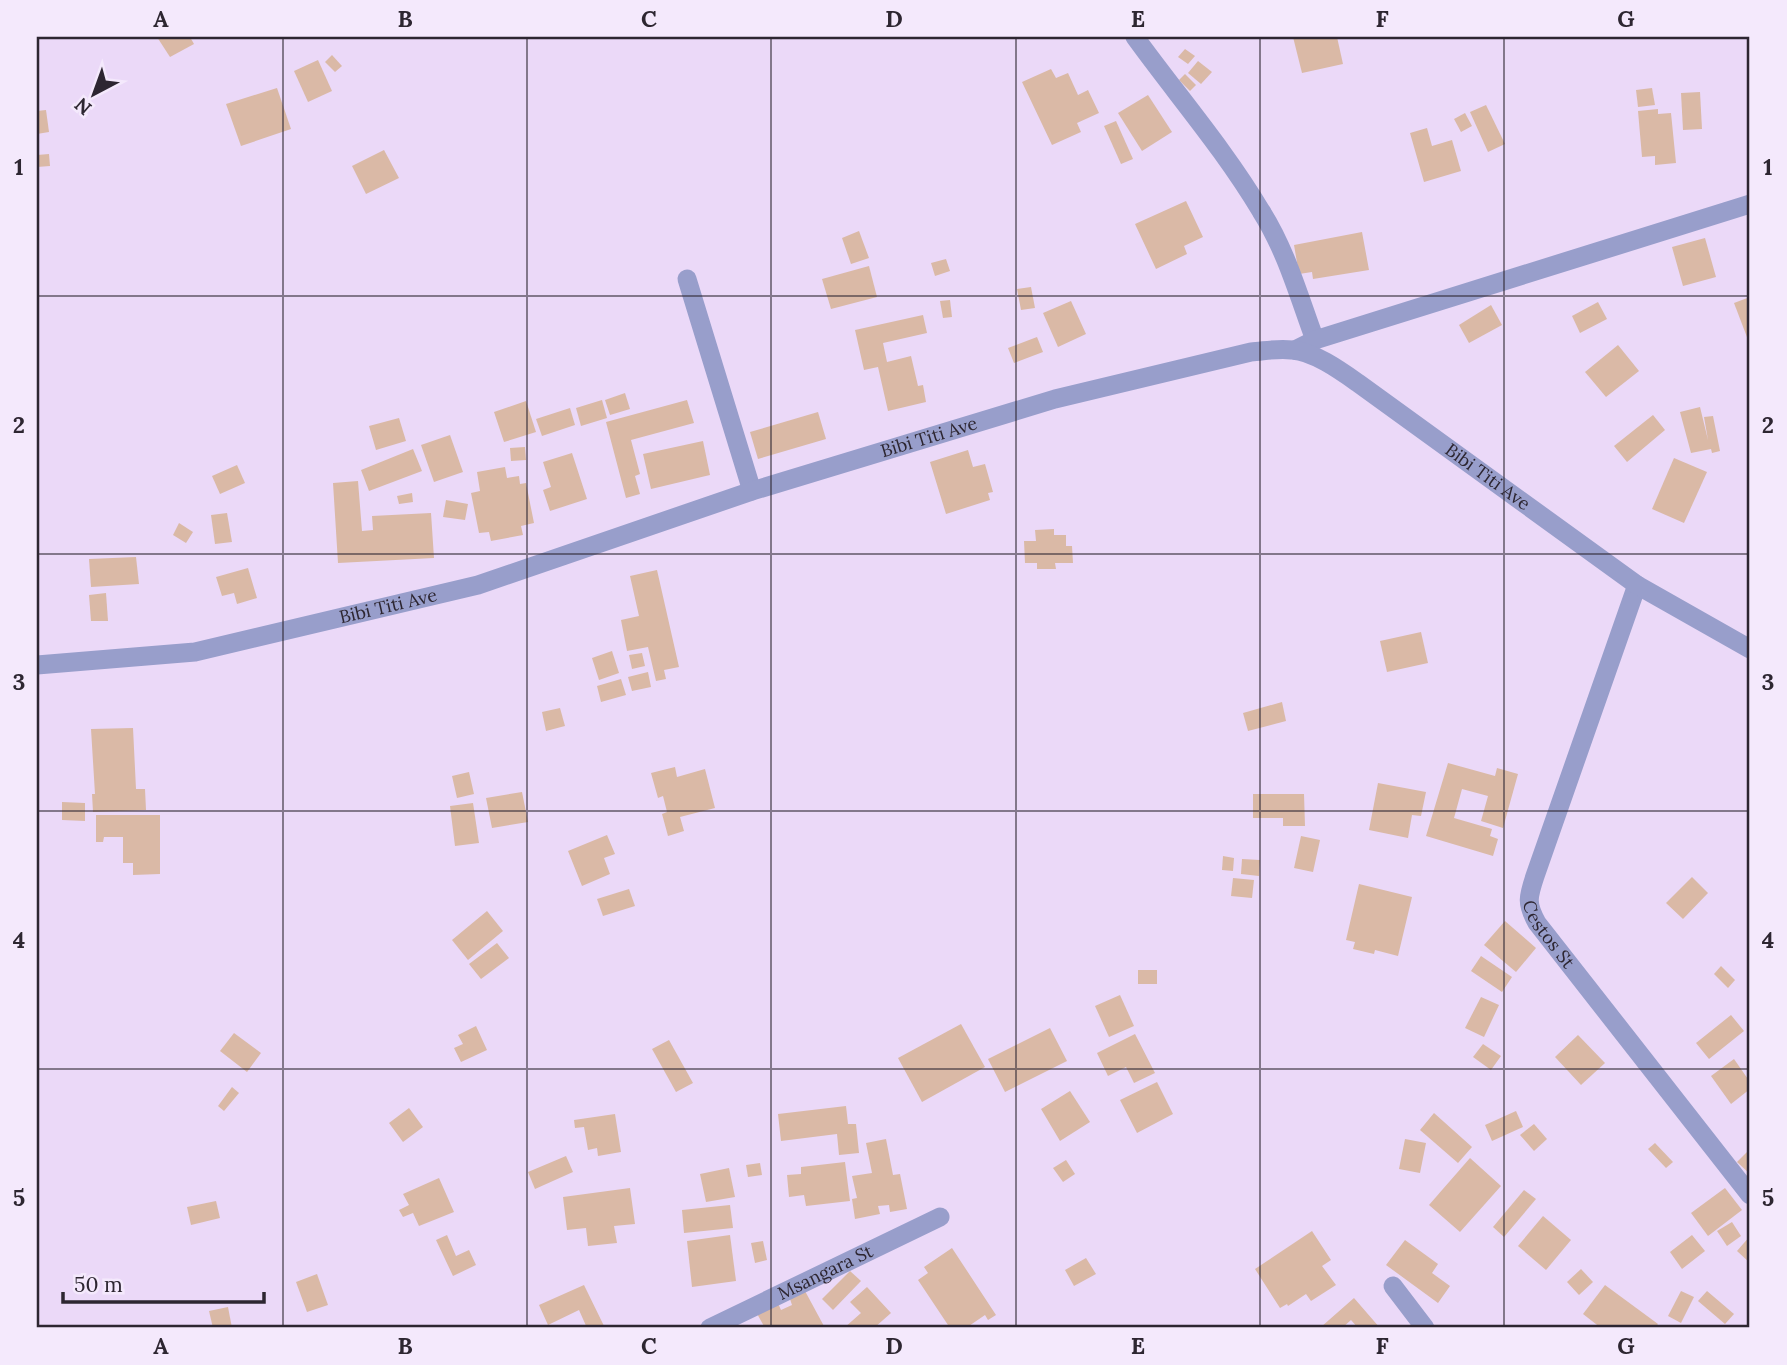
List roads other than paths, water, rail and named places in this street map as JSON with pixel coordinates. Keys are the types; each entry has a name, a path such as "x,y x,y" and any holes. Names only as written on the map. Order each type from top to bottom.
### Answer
{"street":[{"path":"1135,37 1210,134 1263,213 1286,261 1315,340"},
{"path":"1295,349 1315,340 1750,204"},
{"path":"687,279 752,491"},
{"name":"Bibi Titi Ave","path":"37,665 195,652 376,610 478,584 752,491 1055,399 1251,352 1295,349 1331,365 1358,383 1637,584 1750,649"},
{"name":"Cestos St","path":"1637,584 1535,876 1528,898 1529,908 1750,1195"},
{"name":"Msangara St","path":"710,1328 940,1217"},
{"path":"1393,1286 1425,1328"}]}
